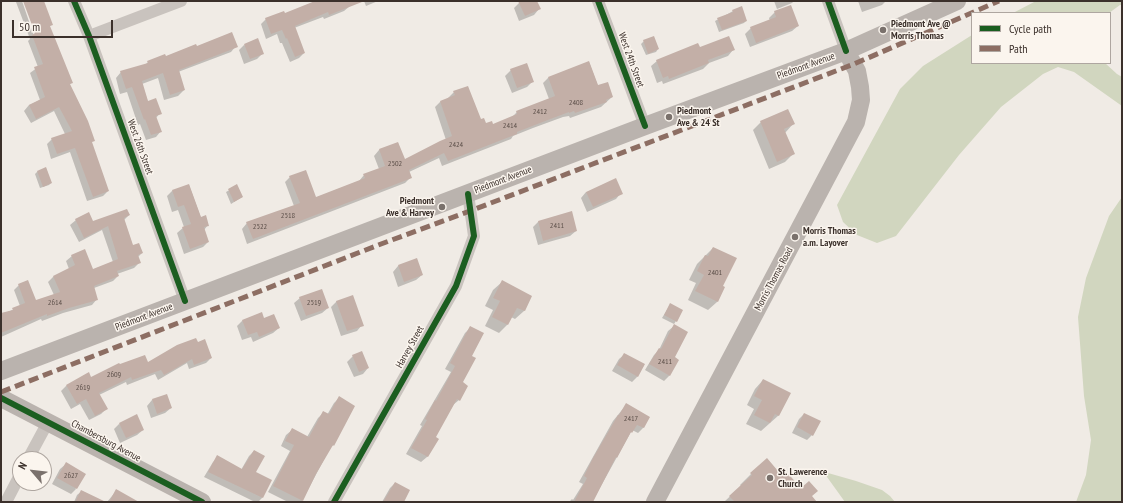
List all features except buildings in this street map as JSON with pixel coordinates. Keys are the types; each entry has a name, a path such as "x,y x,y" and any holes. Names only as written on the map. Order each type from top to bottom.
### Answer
{"main road":[{"name":"Piedmont Avenue","path":"1,371 846,51 958,1"},
{"name":"Morris Thomas Road","path":"655,502 856,122 860,105 860,87 857,71 846,51"},
{"name":"Chambersburg Avenue","path":"1,398 202,502"}],"street":[{"name":"West 26th Street","path":"74,1 89,36 185,301"},
{"path":"89,36 181,1"},
{"name":"West 24th Street","path":"598,1 645,126"},
{"path":"828,1 846,51"},
{"name":"Harvey Street","path":"334,502 456,286 474,236 468,194"},
{"path":"32,451 48,422"},
{"path":"6,502 12,490"}],"green space":[{"path":"1036,1 1122,1 1122,5 1110,12 1015,12"},
{"path":"971,36 971,64 1106,64 1122,77 1122,106 1074,72 1058,67 1043,74 1001,107 959,155 896,236 877,243 857,235 843,222 837,205 900,89 923,66"},
{"path":"1122,197 1122,502 1076,502 1086,475 1091,440 1084,396 1078,317 1086,278 1109,216"},
{"path":"828,473 882,490 895,502 845,502 827,477 826,475"}],"marked path":[{"path":"974,12 999,1"},
{"path":"1,392 381,244 854,64 971,13"}],"cycle path":[{"path":"74,1 89,36 185,301"},
{"path":"598,1 645,126"},
{"path":"828,1 846,51"},
{"path":"334,502 456,286 474,236 468,194"},
{"path":"1,398 202,502"}],"place":[{"name":"Piedmont Ave @ Morris Thomas","path":"883,30"},
{"name":"Piedmont Ave & 24 St","path":"669,117"},
{"name":"Piedmont Ave & Harvey","path":"442,207"},
{"name":"Morris Thomas a.m. Layover","path":"795,237"},
{"name":"St. Lawerence Church","path":"770,478"}]}
